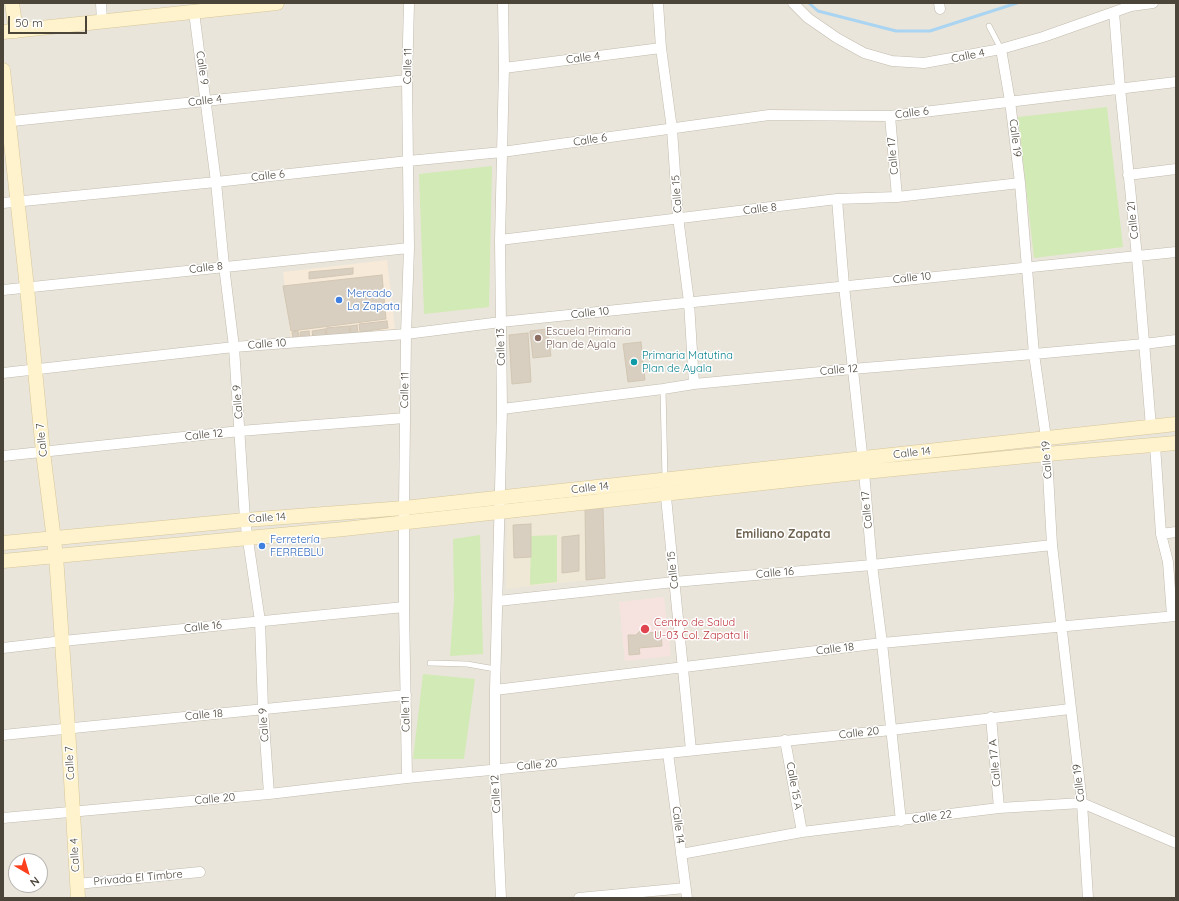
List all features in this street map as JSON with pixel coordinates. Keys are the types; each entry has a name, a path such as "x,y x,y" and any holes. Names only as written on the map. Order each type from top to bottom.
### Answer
{"main road":[{"path":"12,3 9,32 277,3"},
{"name":"Calle 7","path":"3,70 6,122 18,202 43,452 55,538 63,641 73,812"},
{"name":"Calle 14","path":"3,561 344,529 500,512 863,458 1176,424"},
{"name":"Calle 14","path":"3,543 245,520 404,508 500,497 665,487 864,472 1176,443"},
{"name":"Calle 4","path":"73,812 78,898"}],"street":[{"path":"101,3 102,22"},
{"name":"Calle 11","path":"407,778 404,508 406,334 409,248 407,80 409,3"},
{"name":"Calle 13","path":"495,690 502,409 500,240 504,68 503,3"},
{"name":"Calle 15","path":"658,3 661,48 672,129 678,217 689,302 694,384"},
{"name":"Calle 4","path":"792,3 808,18 837,38 864,53 892,61 924,63 1001,49 1043,37 1131,6 1153,3"},
{"name":"Calle 9","path":"194,12 216,182 234,347 245,520 260,621 263,709 269,794"},
{"name":"Calle 21","path":"1114,12 1128,175 1137,256 1151,427"},
{"name":"Calle 4","path":"504,68 661,48"},
{"name":"Calle 19","path":"1001,49 1010,101 1020,183 1028,266 1034,354 1046,438 1052,545 1082,804 1088,898"},
{"name":"Calle 4","path":"6,122 407,80"},
{"name":"Calle 6","path":"3,203 502,152 769,115 890,116 1176,82"},
{"name":"Calle 17","path":"890,116 897,197"},
{"path":"1128,175 1176,169"},
{"name":"Calle 8","path":"500,240 678,217 837,199 897,197 1020,183"},
{"name":"Calle 17","path":"837,199 844,286 863,458 872,565 901,821"},
{"name":"Calle 8","path":"3,290 409,248"},
{"name":"Calle 10","path":"3,373 234,347 406,334 501,322 1028,266 1176,252"},
{"name":"Calle 12","path":"502,409 694,384 1176,340"},
{"name":"Calle 12","path":"3,456 240,431 405,418"},
{"path":"1155,445 1161,534 1168,562 1174,616"},
{"name":"Calle 15","path":"665,487 691,750"},
{"path":"1161,534 1176,532"},
{"name":"Calle 16","path":"498,601 674,582 872,565 1052,545"},
{"name":"Calle 16","path":"3,648 404,607"},
{"name":"Calle 18","path":"495,690 882,643 1174,616"},
{"name":"Calle 12","path":"495,690 495,769 501,898"},
{"name":"Calle 18","path":"3,735 406,695"},
{"name":"Calle 20","path":"3,818 269,794 407,778 891,730 1070,709"},
{"name":"Calle 17 A","path":"992,717 999,808"},
{"name":"Calle 15 A","path":"786,740 802,832"},
{"name":"Calle 14","path":"668,753 686,893"},
{"name":"Calle 22","path":"681,854 802,832 999,808 1082,804 1176,843"},
{"name":"Privada El Timbre","path":"77,884 200,872"},
{"path":"579,898 686,893"}],"lane":[{"name":"Calle 19","path":"989,26 1001,49"},
{"name":"Calle 15","path":"664,389 665,487"},
{"path":"430,663 467,664 495,669"}],"shaded area":[{"path":"3,3 1176,3 1176,898 3,898"},
{"name":"Mercado La Zapata","path":"387,260 395,329 291,341 283,272"},
{"path":"603,507 605,578 506,589 507,517"},
{"name":"Centro de Salud U-03 Col. Zapata Ii","path":"664,597 671,656 625,661 619,602"}],"green space":[{"path":"1107,107 1123,247 1034,258 1018,117"},
{"path":"492,166 489,307 424,314 419,174"},
{"path":"480,535 483,654 450,656 454,600 453,539"},
{"path":"557,535 557,582 530,585 531,536"},
{"path":"423,674 475,679 464,759 413,759"}],"building":[{"path":"353,268 353,274 309,279 309,272"},
{"name":"Mercado La Zapata","path":"382,275 386,319 291,331 283,286"},
{"path":"387,321 388,328 360,332 359,324"},
{"path":"357,325 358,332 351,333 350,326"},
{"path":"349,326 350,333 327,336 326,328"},
{"path":"325,329 326,336 313,338 312,331"},
{"path":"547,329 551,356 533,358 530,331"},
{"path":"298,331 299,339 293,339 292,332"},
{"path":"309,331 310,338 304,338 304,335 300,336 300,332"},
{"path":"528,333 531,382 512,384 509,335"},
{"name":"Primaria Matutina Plan de Ayala","path":"641,342 645,380 628,382 623,344"},
{"path":"603,507 605,578 586,580 585,509"},
{"path":"531,524 531,557 514,558 513,525"},
{"path":"579,535 579,571 562,573 562,537"},
{"path":"640,631 643,633 661,632 662,646 639,648 640,654 629,655 628,635 636,635"}],"waterway":[{"path":"809,3 818,11 896,31 930,31 1017,3"}],"place":[{"name":"Mercado La Zapata","path":"339,300"},
{"name":"Escuela Primaria Plan de Ayala","path":"538,338"},
{"name":"Primaria Matutina Plan de Ayala","path":"634,362"},
{"name":"Ferretería FERREBLU","path":"262,546"},
{"name":"Centro de Salud U-03 Col. Zapata Ii","path":"645,629"}],"district":[{"name":"Emiliano Zapata","path":"783,534"}]}
